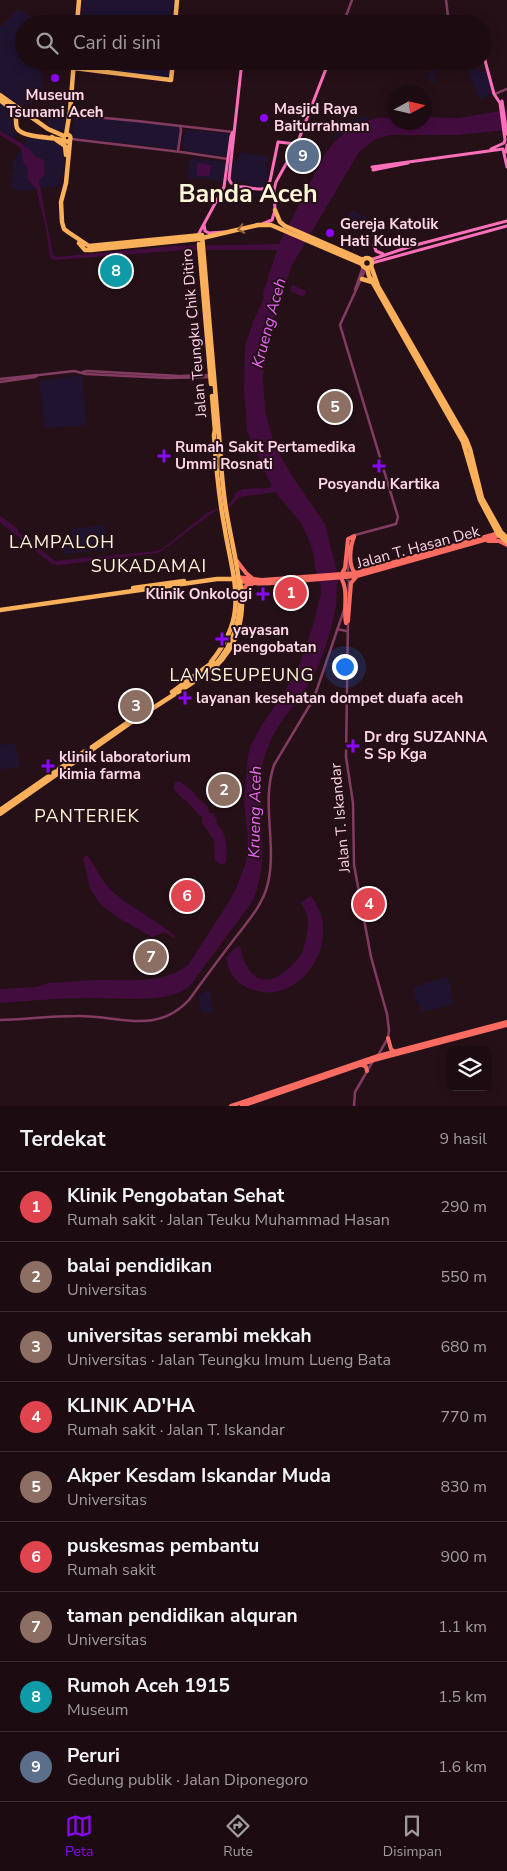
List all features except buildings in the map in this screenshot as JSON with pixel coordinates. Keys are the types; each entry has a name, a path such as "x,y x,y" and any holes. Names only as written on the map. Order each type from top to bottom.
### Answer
{"highway":[{"path":"78,15 79,0"},
{"path":"176,15 177,0"},
{"path":"63,228 61,202 66,183 67,138 74,70"},
{"path":"90,70 171,80 172,70"},
{"path":"0,95 48,129 67,138"},
{"path":"0,100 13,109 20,132 29,135 67,138"},
{"path":"16,118 20,114 25,114"},
{"path":"46,137 48,129"},
{"path":"52,137 65,146 66,152 64,181 59,202 59,223 86,250 190,238 200,239 258,225 271,225 285,228 367,264 466,439 480,492 504,536"},
{"path":"275,210 285,228"},
{"name":"Jalan Teungku Chik Ditiro","path":"200,239 217,435 240,599 237,627 227,649 206,670"},
{"path":"367,264 373,283 463,442 480,500 504,536"},
{"path":"362,279 373,283"},
{"name":"Jalan Teungku Chik Ditiro","path":"206,670 223,646 232,627 236,606 220,504 215,446 217,428 211,386 212,376"},
{"name":"Jalan Teungku Chik Ditiro","path":"217,428 221,434 228,510 237,561"},
{"path":"0,812 206,670 213,669 223,658 237,634 242,612 242,590 237,561"},
{"path":"0,608 217,576 233,578"}],"main road":[{"path":"241,70 233,132 229,179 231,183 264,189 270,181 278,142 296,144"},
{"path":"258,225 272,220 275,210 274,190 276,182 296,144 325,70"},
{"path":"488,70 495,93 500,97 506,133 504,142 490,150"},
{"path":"220,198 225,183 233,132"},
{"path":"507,145 507,158"},
{"path":"372,169 407,162 503,149 507,167"},
{"path":"270,181 276,182"},
{"path":"200,239 203,225 220,198 229,190 240,186"},
{"path":"367,264 383,254 507,221"},
{"path":"203,225 205,231 209,233 224,232"},
{"path":"367,264 507,226"},
{"path":"374,245 376,251 383,254"},
{"path":"347,623 351,583 356,575 351,565 354,536"},
{"path":"347,623 344,610 344,585 340,577 345,568 348,539 354,536"},
{"path":"484,541 499,541 504,536"},
{"name":"Jalan T. Hasan Dek","path":"356,575 504,536"},
{"name":"Jalan T. Hasan Dek","path":"233,578 254,581 276,581 356,575 504,536"},
{"path":"237,561 254,581 242,590"},
{"path":"231,1106 376,1058 507,1024"},
{"path":"388,1038 391,1049 395,1052"},
{"path":"242,1106 279,1091 376,1058 426,1045"},
{"path":"361,1064 366,1067 367,1071"}],"street":[{"path":"346,15 352,0"},
{"path":"446,0 448,15"},
{"path":"495,93 507,89"},
{"path":"71,113 233,132"},
{"path":"179,151 180,126"},
{"path":"179,151 185,126"},
{"path":"67,138 179,151 228,160"},
{"path":"354,292 362,279 367,264"},
{"path":"349,570 350,542 354,536 396,524 398,517 340,324 367,264"},
{"path":"0,381 74,371 212,376"},
{"path":"85,371 86,374 204,378 212,376"},
{"path":"204,378 211,386"},
{"name":"Jalan T. Iskandar","path":"348,581 346,757 353,804 354,865 374,970 387,1014 388,1038"},
{"path":"0,1020 98,1016 151,1022 177,1011 189,1000 260,905 266,892 270,874 271,852 270,776 314,698 344,610"},
{"path":"339,629 347,623"},
{"path":"339,629 347,632"},
{"path":"354,1106 355,1092 388,1038"}],"shaded area":[{"path":"83,0 174,0 173,15 82,15"},
{"path":"19,9 28,15 15,15 15,70 40,70 43,89 36,101 19,106 0,92 0,27"},
{"path":"108,70 170,70 170,78"},
{"path":"428,70 435,70 434,83 429,82"},
{"path":"467,70 478,70 478,72 487,70 493,93 480,99"},
{"path":"0,103 11,111 13,128 17,134 14,139 0,131"},
{"path":"51,109 68,111 66,130 55,131 47,127"},
{"path":"368,116 369,119 352,125 335,139 333,136 344,128 344,122"},
{"path":"74,118 137,121 178,127 180,128 178,149 75,138 72,135"},
{"path":"185,129 229,134 227,155 183,150"},
{"path":"29,138 55,141 63,148 65,153 62,185 21,191 12,189 12,173 15,170 12,166 25,141"},
{"path":"242,152 268,157 267,161 271,163 270,166 268,162 265,162 268,176 265,186 262,188 231,180 232,167"},
{"path":"191,158 226,162 223,182 200,178 188,179 188,168"},
{"path":"271,184 272,206 270,190 261,195 241,197 215,206 221,198 235,190 260,193 268,189"},
{"path":"352,210 368,218 364,226 347,218"},
{"path":"82,375 87,425 45,428 39,381"},
{"path":"105,525 106,550 63,554 63,539 72,538 71,529"},
{"path":"15,743 20,766 0,770 0,745"},
{"path":"448,977 454,1004 421,1012 413,991 416,986"},
{"path":"209,988 213,1012 202,1013 198,995"}],"water":[{"name":"Krueng Aceh","path":"507,110 507,130 457,135 389,135 374,140 359,152 292,265 268,339 263,377 265,411 274,444 292,476 325,524 339,580 333,620 319,664 300,698 279,726 265,755 260,798 261,868 252,902 189,987 178,993 140,999 77,998 0,1003 0,989 36,987 49,983 86,980 146,980 169,975 189,964 228,903 246,862 248,838 244,801 248,756 251,745 260,728 290,683 300,663 314,622 321,586 317,579 313,552 301,523 275,492 239,497 229,508 215,511 157,553 60,565 52,564 0,522 0,518 55,561 157,551 207,513 229,504 237,494 272,487 247,431 244,391 245,346 264,298 263,293 277,250 186,250 54,260 50,258 46,228 37,190 28,179 27,167 23,162 21,148 0,135 0,131 23,144 25,148 28,147 36,157 44,160 45,174 39,181 53,255 57,257 174,246 279,244 324,156 334,142 353,126 358,123 387,117 387,130 432,130 432,117 459,118"},
{"path":"197,163 212,165 209,176 197,176"},
{"path":"292,285 306,291 304,297 290,291"},
{"path":"176,781 181,782 195,793 208,807 209,813 213,813 217,821 216,823 225,837 226,863 220,864 215,860 214,840 202,823 202,817 173,787"},
{"path":"87,855 106,885 114,893 175,936 173,938 165,932 152,937 106,909 98,901 90,888 83,858"},
{"path":"310,896 315,901 320,912 323,929 322,945 315,961 306,974 293,985 279,991 263,992 246,987 238,982 228,967 226,957 235,948 240,946 247,966 258,978 264,980 281,975 297,960 305,945 308,925 307,914 301,903"}],"waterway":[{"path":"236,495 243,491 261,490"},
{"path":"0,518 16,530"}],"tunnel":[{"path":"347,581 348,570"}],"place":[{"name":"Museum Tsunami Aceh","path":"55,78"},
{"name":"Masjid Raya Baiturrahman","path":"264,118"},
{"name":"Peruri","path":"303,156"},
{"name":"Gereja Katolik Hati Kudus","path":"330,233"},
{"name":"Rumoh Aceh 1915","path":"116,271"},
{"name":"Akper Kesdam Iskandar Muda","path":"335,407"},
{"name":"Rumah Sakit Pertamedika Ummi Rosnati","path":"164,456"},
{"name":"Posyandu Kartika","path":"379,466"},
{"name":"Klinik Pengobatan Sehat","path":"291,593"},
{"name":"Klinik Onkologi","path":"263,594"},
{"name":"yayasan pengobatan","path":"222,639"},
{"name":"layanan kesehatan dompet duafa aceh","path":"185,698"},
{"name":"universitas serambi mekkah","path":"136,706"},
{"name":"Dr drg SUZANNA S Sp Kga","path":"353,746"},
{"name":"klinik laboratorium kimia farma","path":"48,766"},
{"name":"balai pendidikan","path":"224,790"},
{"name":"puskesmas pembantu","path":"187,896"},
{"name":"KLINIK AD'HA","path":"369,904"},
{"name":"taman pendidikan alquran","path":"151,957"}],"district":[{"name":"Banda Aceh","path":"248,194"},
{"name":"LAMPALOH","path":"62,542"},
{"name":"SUKADAMAI","path":"149,566"},
{"name":"LAMSEUPEUNG","path":"242,675"},
{"name":"PANTERIEK","path":"87,816"}]}
